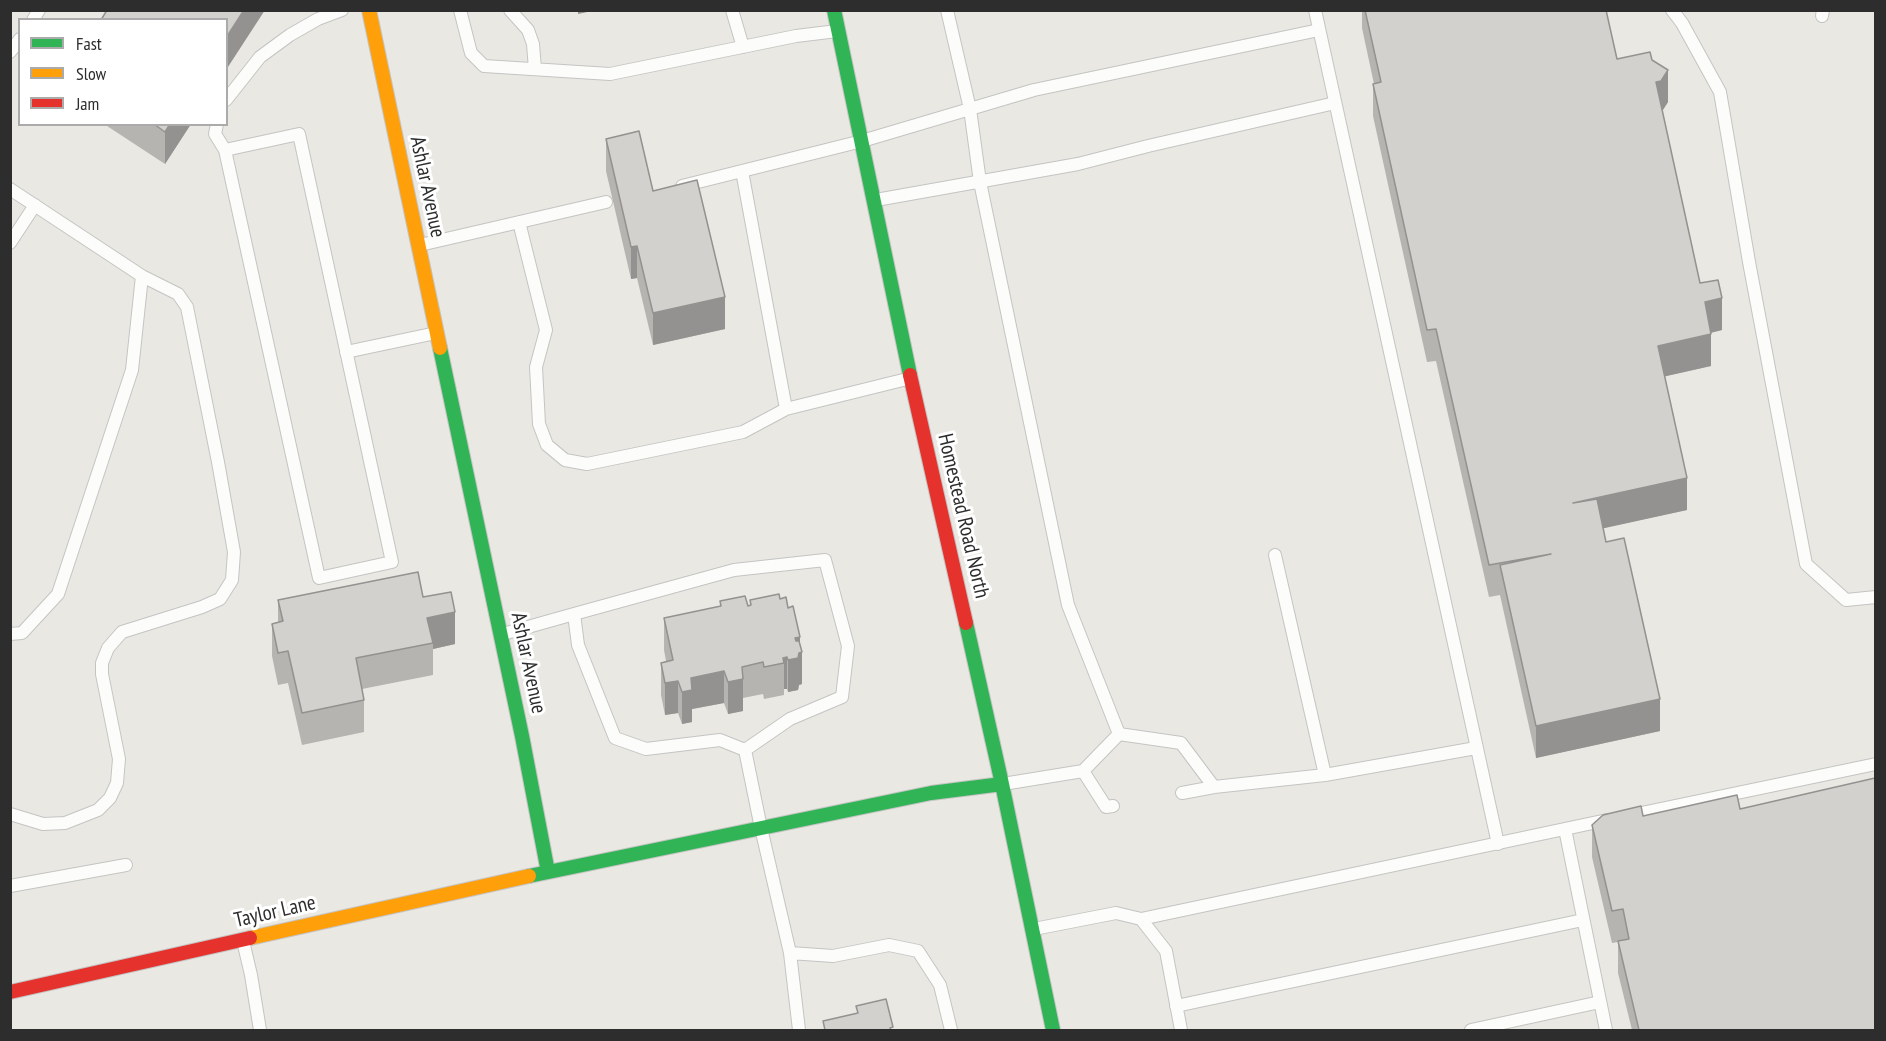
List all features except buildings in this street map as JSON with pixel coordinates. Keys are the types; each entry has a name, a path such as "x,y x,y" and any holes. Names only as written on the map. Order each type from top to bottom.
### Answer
{"street":[{"name":"Ashlar Avenue","path":"369,10 501,634 548,872"},
{"name":"Homestead Road North","path":"834,10 1053,1030"},
{"path":"548,872 931,794 1002,784"},
{"name":"Taylor Lane","path":"10,992 548,872"}],"lane":[{"path":"228,97 260,57 290,35 318,19 342,10"},
{"path":"460,10 471,53 484,66 610,74 796,36 838,31"},
{"path":"510,10 528,30 533,44 535,69"},
{"path":"732,10 743,47"},
{"path":"947,10 970,109 980,182 1068,605 1119,734"},
{"path":"1315,10 1498,844"},
{"path":"1672,10 1682,23 1720,92 1749,262 1806,564 1845,600 1875,597"},
{"path":"674,188 862,141 1034,90 1319,30"},
{"path":"874,200 1078,164 1335,103"},
{"path":"217,126 215,134 225,150 319,578 392,562 299,134 225,150"},
{"path":"742,171 786,409"},
{"path":"10,189 142,276 178,294 187,307 234,552 232,580 220,599 202,607 122,632 108,648 102,663 102,674 118,759 117,783 110,798 98,810 65,822 43,824 10,814"},
{"path":"418,246 606,202"},
{"path":"10,243 35,205"},
{"path":"519,222 546,330 536,367 539,424 547,445 565,460 587,464 743,432 786,409 912,378"},
{"path":"10,634 22,633 58,594 132,370 142,276"},
{"path":"346,352 437,333"},
{"path":"1275,555 1325,775"},
{"path":"501,634 735,570 825,560 848,646 842,697 790,719 745,750"},
{"path":"574,614 578,645 615,738 646,749 720,740 745,750"},
{"path":"1002,784 1083,771 1119,734"},
{"path":"1119,734 1181,743 1214,787"},
{"path":"1182,793 1214,787 1325,775 1476,748"},
{"path":"745,750 760,828 790,953 799,1030"},
{"path":"1032,930 1116,913 1141,919 1875,764"},
{"path":"1083,771 1106,807 1113,806"},
{"path":"1565,829 1606,1030"},
{"path":"10,886 126,865"},
{"path":"1141,919 1166,951 1181,1030"},
{"path":"1176,1006 1583,920"},
{"path":"243,940 260,1030"},
{"path":"790,953 833,956 889,945 918,951 940,985 951,1030"},
{"path":"1471,1030 1600,1002"}],"traffic: fast":[{"path":"834,10 910,375"},
{"path":"440,348 522,736 548,872"},
{"path":"966,623 1053,1030"},
{"path":"529,876 931,793 1002,784"}],"traffic: slow":[{"path":"369,10 440,348"},
{"path":"250,938 529,876"}],"traffic: jam":[{"path":"910,375 966,623"},
{"path":"10,992 250,938"}]}
